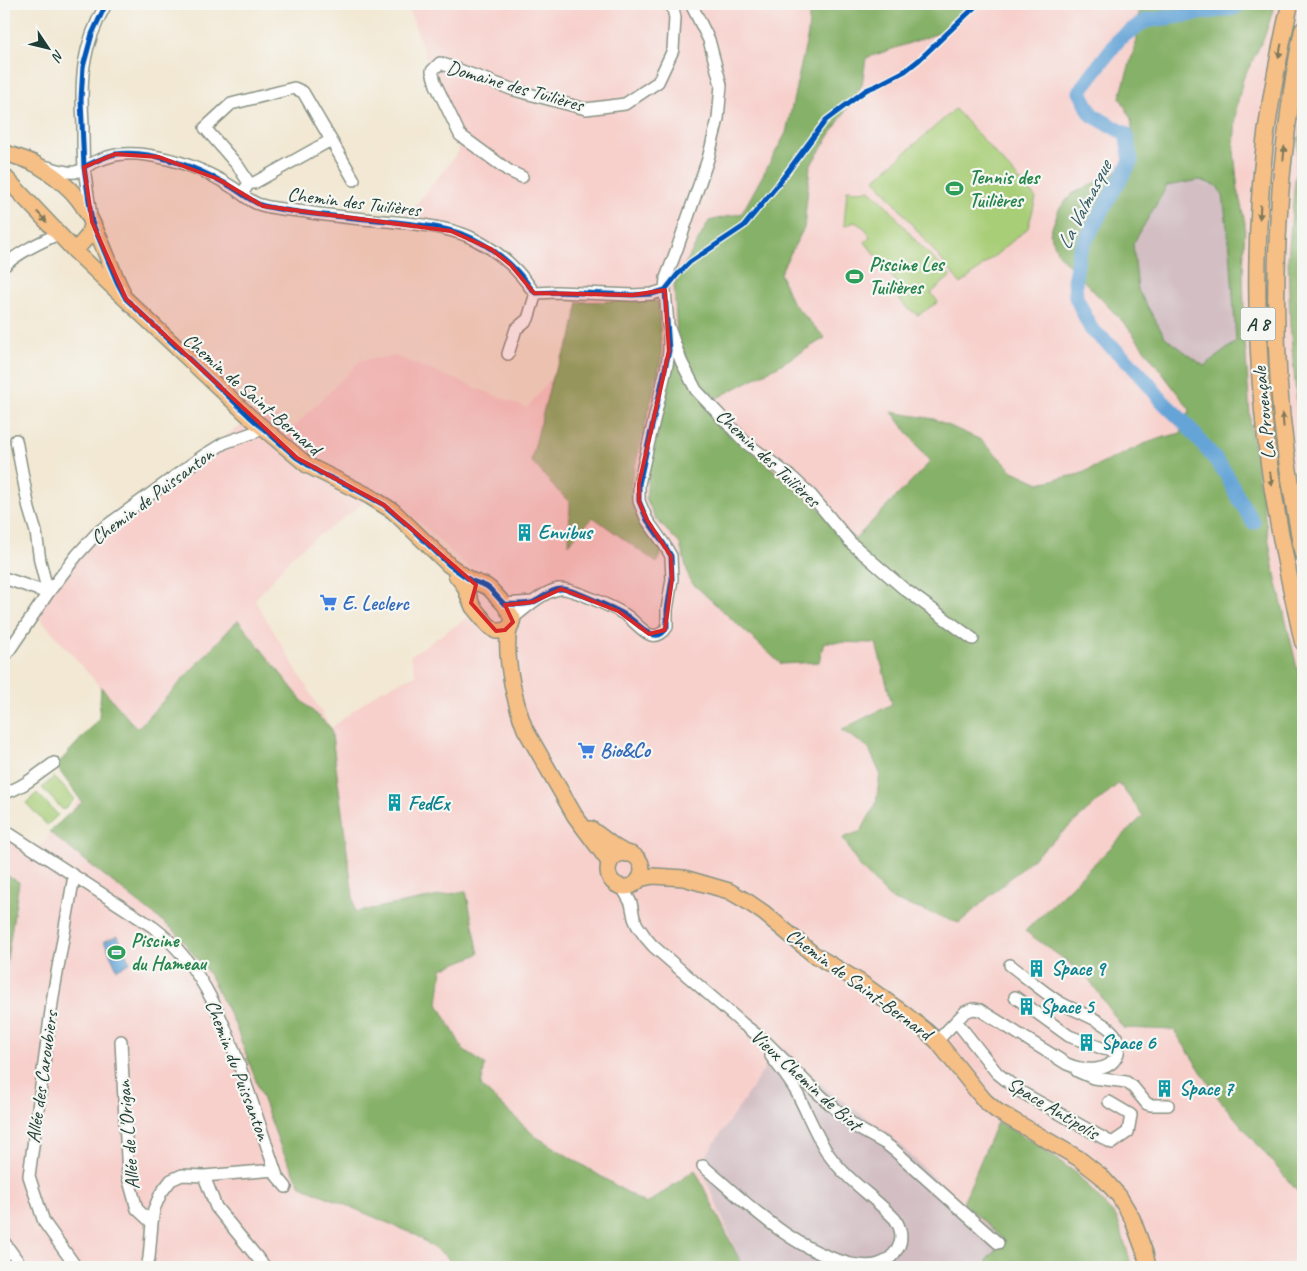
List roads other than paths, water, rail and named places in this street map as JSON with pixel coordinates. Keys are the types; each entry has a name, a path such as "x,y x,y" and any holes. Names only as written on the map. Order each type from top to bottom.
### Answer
{"highway":[{"name":"La Provençale","path":"1290,4 1265,142 1260,195 1257,304 1263,412 1271,475 1288,573 1303,642"},
{"name":"La Provençale","path":"1303,30 1284,149 1277,246 1276,313 1278,365 1286,452 1303,554"}],"main road":[{"name":"Chemin de Saint-Bernard","path":"4,152 32,163 56,178 82,203 126,299"},
{"path":"7,179 16,167 32,163"},
{"name":"Chemin de Saint-Bernard","path":"7,179 75,251 262,428 307,465 369,496 393,511 449,565 470,580 490,589 504,604 512,622 508,634 507,658"},
{"path":"75,251 88,236 92,222"},
{"name":"Chemin de Saint-Bernard","path":"449,565 464,585 473,607 492,629 507,658 522,722 575,816 610,863"},
{"path":"470,598 474,589 482,585"},
{"path":"492,629 505,630 512,622"},
{"name":"Chemin de Saint-Bernard","path":"575,816 601,837 633,858 684,878 722,888 748,902 813,954 880,996 925,1030 937,1041 985,1101 997,1111 1078,1158 1106,1182 1119,1196 1132,1218 1148,1267"},
{"path":"617,856 633,858 642,871 631,884 613,882 610,878 610,863 617,856"},
{"name":"Chemin de Saint-Bernard","path":"631,884 653,876 684,878"}],"street":[{"path":"92,222 84,167 81,100 83,67 92,34 106,4"},
{"name":"Domaine des Tuilières","path":"522,177 509,171 460,135 436,85 432,71 440,63 514,90 586,109 625,104 658,82 673,50 675,18 672,4"},
{"path":"508,354 516,329 528,319 536,293 633,295 652,294 665,290 666,278 708,158 718,119 721,85 709,40 691,4"},
{"path":"249,183 238,166 206,128 231,104 294,88 303,92 354,180"},
{"path":"249,183 254,183 330,140"},
{"name":"Chemin des Tuilières","path":"32,163 75,172 115,154 159,157 195,168 218,179 248,200 263,206 314,214 424,225 451,231 472,238 503,257 536,293"},
{"path":"242,194 249,183"},
{"path":"4,266 27,249 58,234"},
{"name":"Chemin des Tuilières","path":"665,290 668,325 681,361 696,390 745,442 811,495 851,543 896,582 973,640"},
{"path":"512,622 533,602 561,588 618,611 636,622 649,634 657,635 666,630 672,579 671,556 647,520 639,501 639,484 669,352 668,325"},
{"name":"Chemin de Puissanton","path":"4,658 48,593 77,555 98,532 203,456 224,443 262,428"},
{"path":"16,440 48,593"},
{"path":"4,578 48,593"},
{"path":"504,604 533,602"},
{"path":"4,793 26,783 54,762"},
{"name":"Chemin du Puissanton","path":"4,830 153,926 181,952 204,985 215,1005 236,1057 277,1176 286,1187"},
{"name":"Allée des Caroubiers","path":"74,876 53,996 29,1176 44,1222 76,1267"},
{"name":"Vieux Chemin de Biot","path":"631,884 631,903 637,925 646,938 666,958 766,1042 850,1123 859,1130 886,1144 900,1155 998,1243"},
{"path":"1010,965 1059,1001 1108,1028 1118,1041 1117,1056 1110,1064 1102,1068 1080,1069 1068,1064"},
{"path":"1014,997 1068,1036 1118,1052"},
{"path":"937,1041 965,1012 973,1009 980,1010 1042,1050 1089,1077 1126,1082 1133,1087 1147,1104 1168,1105"},
{"name":"Space Antipolis","path":"956,1022 997,1073 1021,1092 1112,1143 1128,1132 1131,1115 1109,1102"},
{"path":"703,1166 781,1231 828,1257 869,1267 884,1263 892,1256 899,1245 899,1225 895,1219 840,1170 821,1143 797,1093 786,1075 743,1024"},
{"name":"Allée de L'Origan","path":"121,1041 128,1177 137,1210 152,1223"},
{"path":"147,1267 154,1209 161,1193 171,1180 182,1175 204,1176 275,1170"},
{"path":"204,1176 216,1207 264,1267"},
{"path":"4,1242 22,1267"}],"water":[{"name":"Piscine du Hameau","path":"118,936 130,963 117,969 104,941"}],"waterway":[{"name":"La Valmasque","path":"1240,4 1234,8 1145,21 1120,38 1083,86 1080,92 1092,115 1126,134 1131,161 1079,252 1075,277 1076,297 1091,329 1128,361 1162,401 1185,423 1228,477 1253,522"}],"place":[{"name":"Tennis des Tuilières","path":"955,188"},
{"name":"Piscine Les Tuilières","path":"855,276"},
{"name":"Envibus","path":"524,532"},
{"name":"E. Leclerc","path":"328,603"},
{"name":"Bio&Co","path":"586,750"},
{"name":"FedEx","path":"394,803"},
{"name":"Piscine du Hameau","path":"117,952"},
{"name":"Space 9","path":"1037,968"},
{"name":"Space 5","path":"1026,1006"},
{"name":"Space 6","path":"1087,1042"},
{"name":"Space 7","path":"1165,1088"}]}
